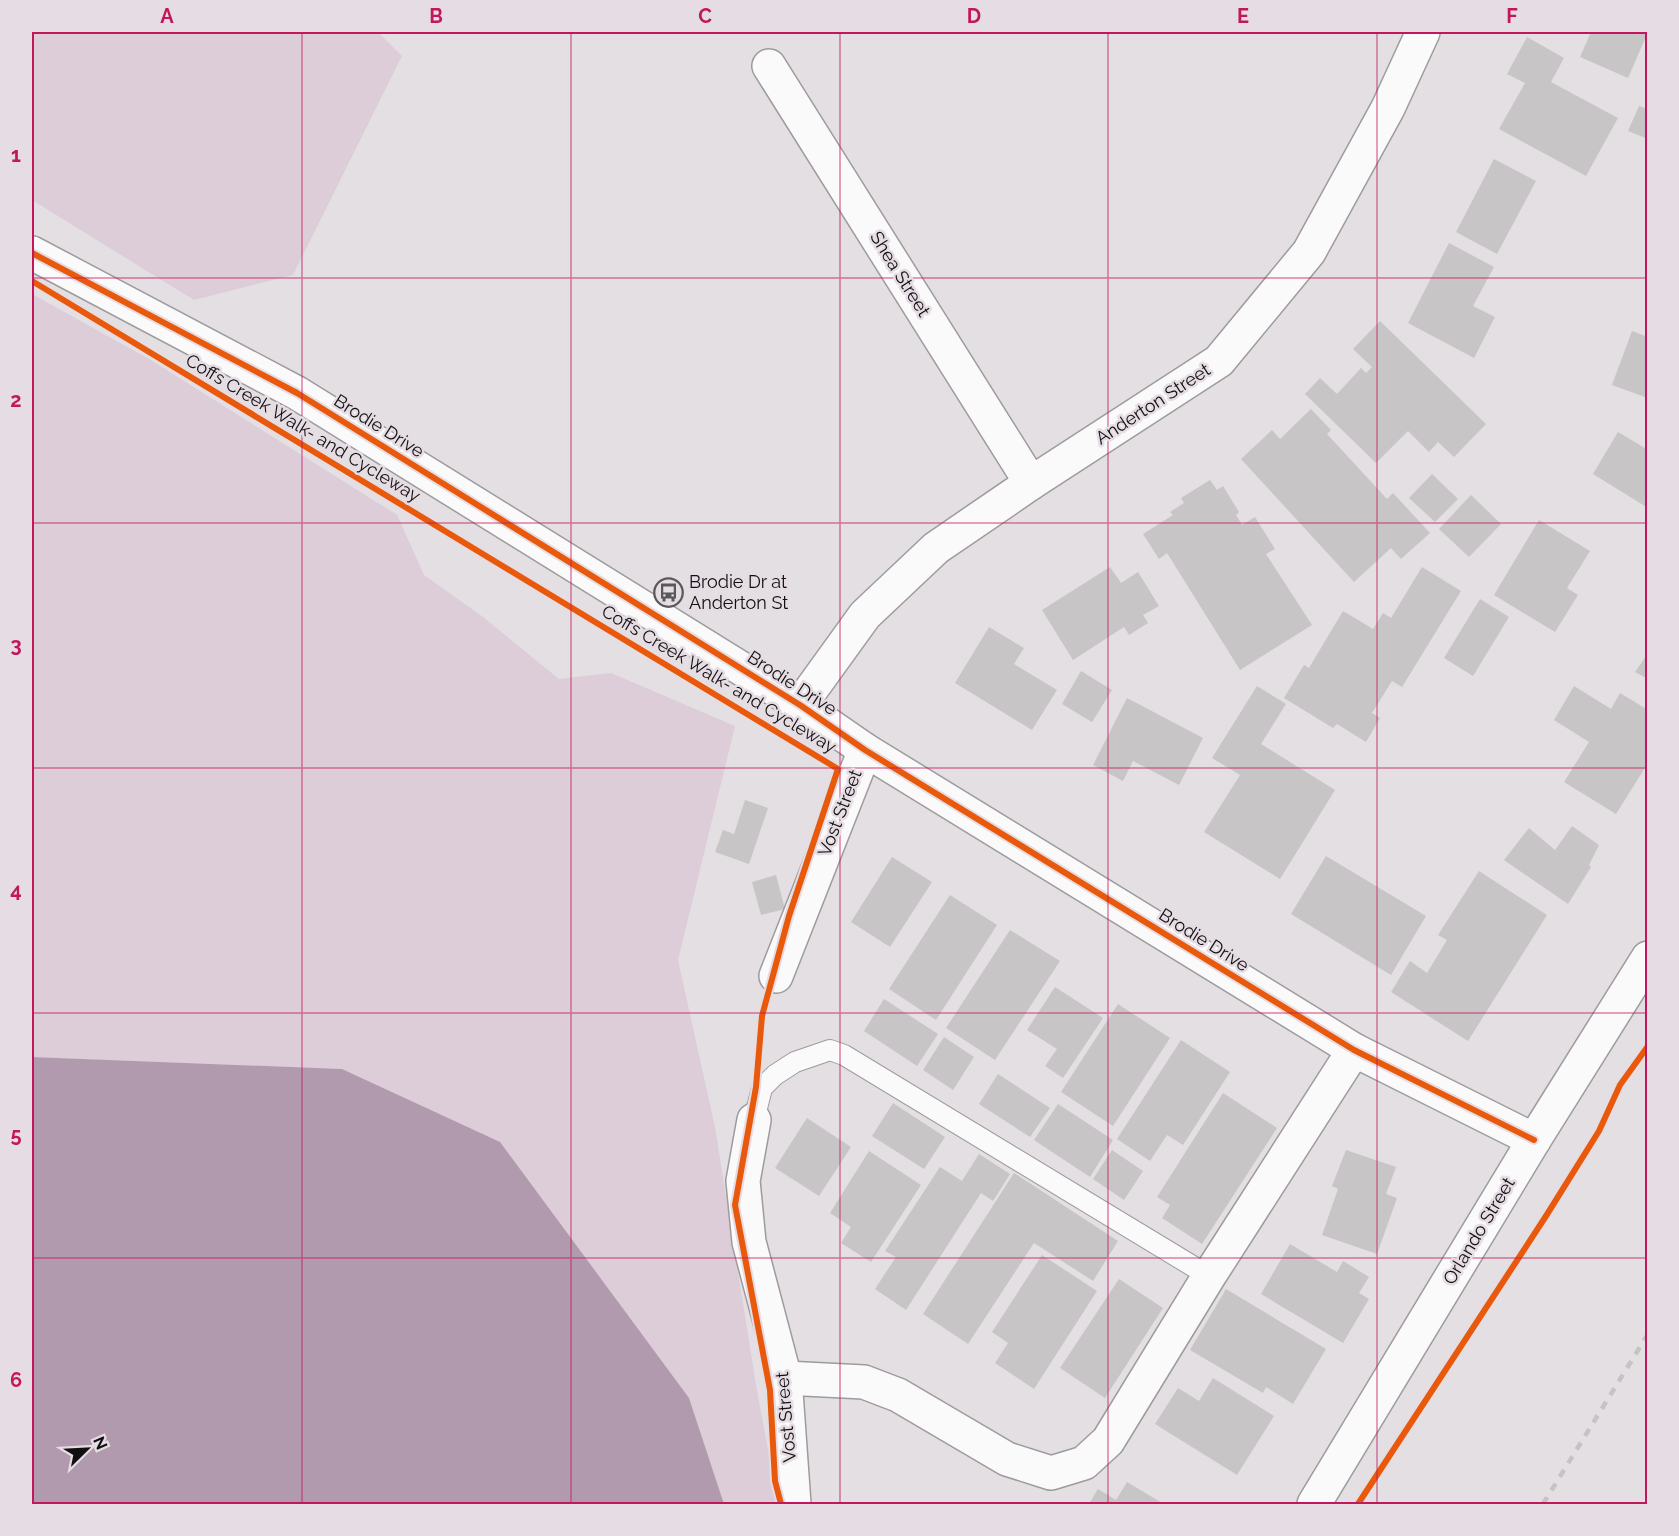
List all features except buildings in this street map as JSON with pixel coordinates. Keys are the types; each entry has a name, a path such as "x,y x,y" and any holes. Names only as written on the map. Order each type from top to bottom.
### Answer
{"street":[{"name":"Anderton Street","path":"800,705 865,615 936,548 1031,483 1219,361 1309,252 1388,108 1423,32"},
{"name":"Shea Street","path":"769,66 1031,483"},
{"name":"Brodie Drive","path":"32,253 297,393 800,705 865,750 1354,1050 1534,1140"},
{"name":"Vost Street","path":"776,976 865,750"},
{"name":"Orlando Street","path":"1314,1504 1647,958"},
{"path":"785,1378 864,1382 898,1395 1007,1459 1051,1473 1084,1463 1108,1441 1209,1276 1354,1050"},
{"name":"Vost Street","path":"754,1120 743,1181 749,1242 785,1378 794,1504"}],"lane":[{"path":"754,1120 762,1088 774,1075 795,1062 830,1050 844,1054 1209,1276"}],"shaded area":[{"path":"32,32 378,32 402,56 293,275 194,300 32,200"},
{"path":"32,294 149,359 397,515 424,575 483,617 559,679 611,673 735,726 678,960 715,1127 756,1385 778,1504 724,1504 689,1398 342,1069 32,1057"},
{"path":"32,1057 342,1069 500,1142 689,1398 724,1504 32,1504"}],"railway":[{"path":"1543,1504 1648,1334"}],"cycle path":[{"name":"Coffs Creek Walk- and Cycleway","path":"32,253 297,393 800,705 865,750 1354,1050 1534,1140"},
{"name":"Coffs Creek Walk- and Cycleway","path":"32,281 838,769 789,916 762,1016 756,1087 735,1205 770,1390 775,1481 781,1504"},
{"path":"1358,1504 1546,1216 1599,1131 1620,1085 1648,1046"}],"place":[{"name":"Brodie Dr at Anderton St","path":"668,592"}]}
